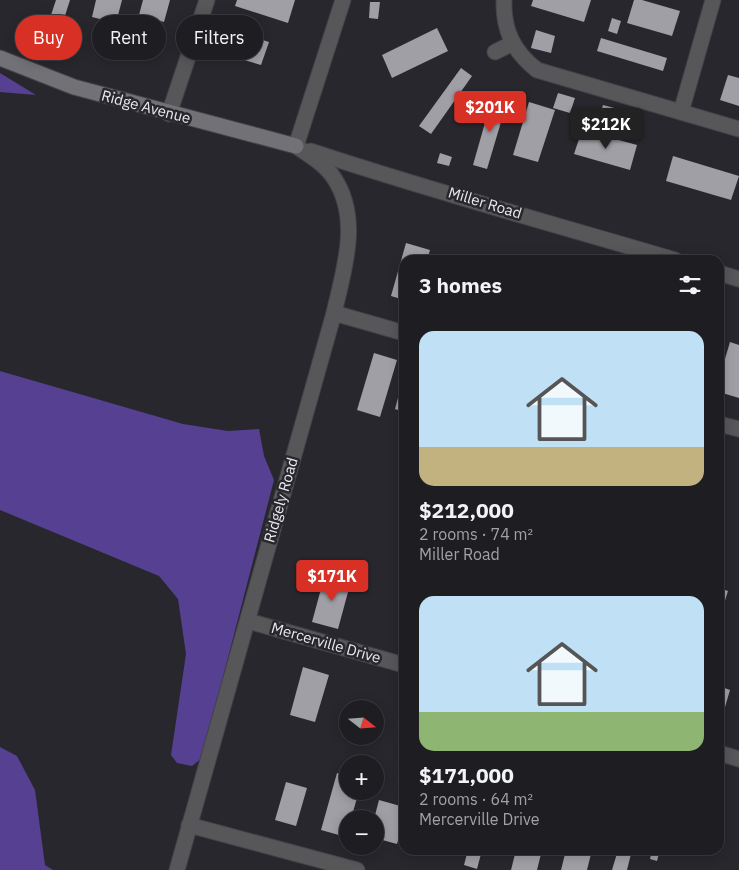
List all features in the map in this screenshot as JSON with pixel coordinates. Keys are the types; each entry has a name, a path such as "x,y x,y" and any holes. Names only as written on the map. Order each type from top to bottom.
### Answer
{"street":[{"path":"169,114 207,0"},
{"path":"296,146 343,0"},
{"path":"504,0 504,21 511,44 523,60 536,70 739,129"},
{"path":"681,112 713,0"},
{"path":"495,52 511,44"},
{"name":"Ridge Avenue","path":"0,58 74,87 169,114 296,146"},
{"name":"Miller Road","path":"296,146 387,177 429,187 657,255"},
{"name":"Ridgely Road","path":"176,870 334,313 350,232 347,210 334,178 320,163 296,146"},
{"path":"724,274 739,279"},
{"path":"334,313 399,332"},
{"path":"724,426 739,430"},
{"name":"Mercerville Drive","path":"248,621 399,664"},
{"path":"724,755 739,759"},
{"path":"189,825 357,870"}],"shaded area":[{"path":"0,73 36,95 0,92"},
{"path":"0,371 183,424 228,431 259,429 264,456 274,480 202,758 192,766 177,763 171,755 186,654 178,599 159,576 0,510"},
{"path":"0,747 17,756 35,790 45,865 53,870 0,870"}],"building":[{"path":"56,0 70,0 65,15 51,15"},
{"path":"96,0 122,0 118,15 92,15"},
{"path":"143,0 170,0 166,15 139,15"},
{"path":"237,0 295,0 288,23 235,6"},
{"path":"533,0 591,0 584,22 531,6"},
{"path":"634,0 642,0 680,11 672,36 627,23"},
{"path":"370,2 380,2 378,19 369,18"},
{"path":"612,18 621,21 617,34 608,31"},
{"path":"437,28 448,51 392,78 382,55"},
{"path":"536,30 555,36 551,53 531,48"},
{"path":"601,38 667,58 663,71 597,51"},
{"path":"263,40 269,42 263,59"},
{"path":"244,60 263,60 261,65"},
{"path":"461,68 472,76 431,134 419,126"},
{"path":"728,75 739,78 739,106 720,100"},
{"path":"558,93 575,98 570,113 553,108"},
{"path":"492,98 507,102 487,169 473,165"},
{"path":"529,102 555,110 538,162 513,155"},
{"path":"603,105 622,110 616,128 598,122"},
{"path":"582,130 637,145 630,170 574,154"},
{"path":"440,153 452,157 449,166 437,163"},
{"path":"673,156 739,176 731,200 666,181"},
{"path":"406,243 430,250 428,255 403,255"},
{"path":"399,268 399,298 391,296"},
{"path":"730,342 739,345 739,398 724,394 724,362"},
{"path":"374,353 397,360 380,417 357,410"},
{"path":"399,394 399,410 395,409"},
{"path":"325,574 351,581 338,629 312,622"},
{"path":"724,590 728,591 724,604"},
{"path":"303,667 329,675 315,722 290,715"},
{"path":"724,688 730,690 724,711"},
{"path":"337,773 339,774 339,800 356,800 354,810 339,810 339,835 321,830"},
{"path":"286,782 307,788 296,826 275,820"},
{"path":"379,800 399,806 399,837 397,844 384,840 384,810 376,810"},
{"path":"467,855 481,855 477,869 464,865"},
{"path":"515,855 541,855 537,870 511,870"},
{"path":"565,855 591,855 587,870 561,870"},
{"path":"616,855 631,855 627,870 612,870"},
{"path":"651,855 659,855 657,861 650,859"}]}
